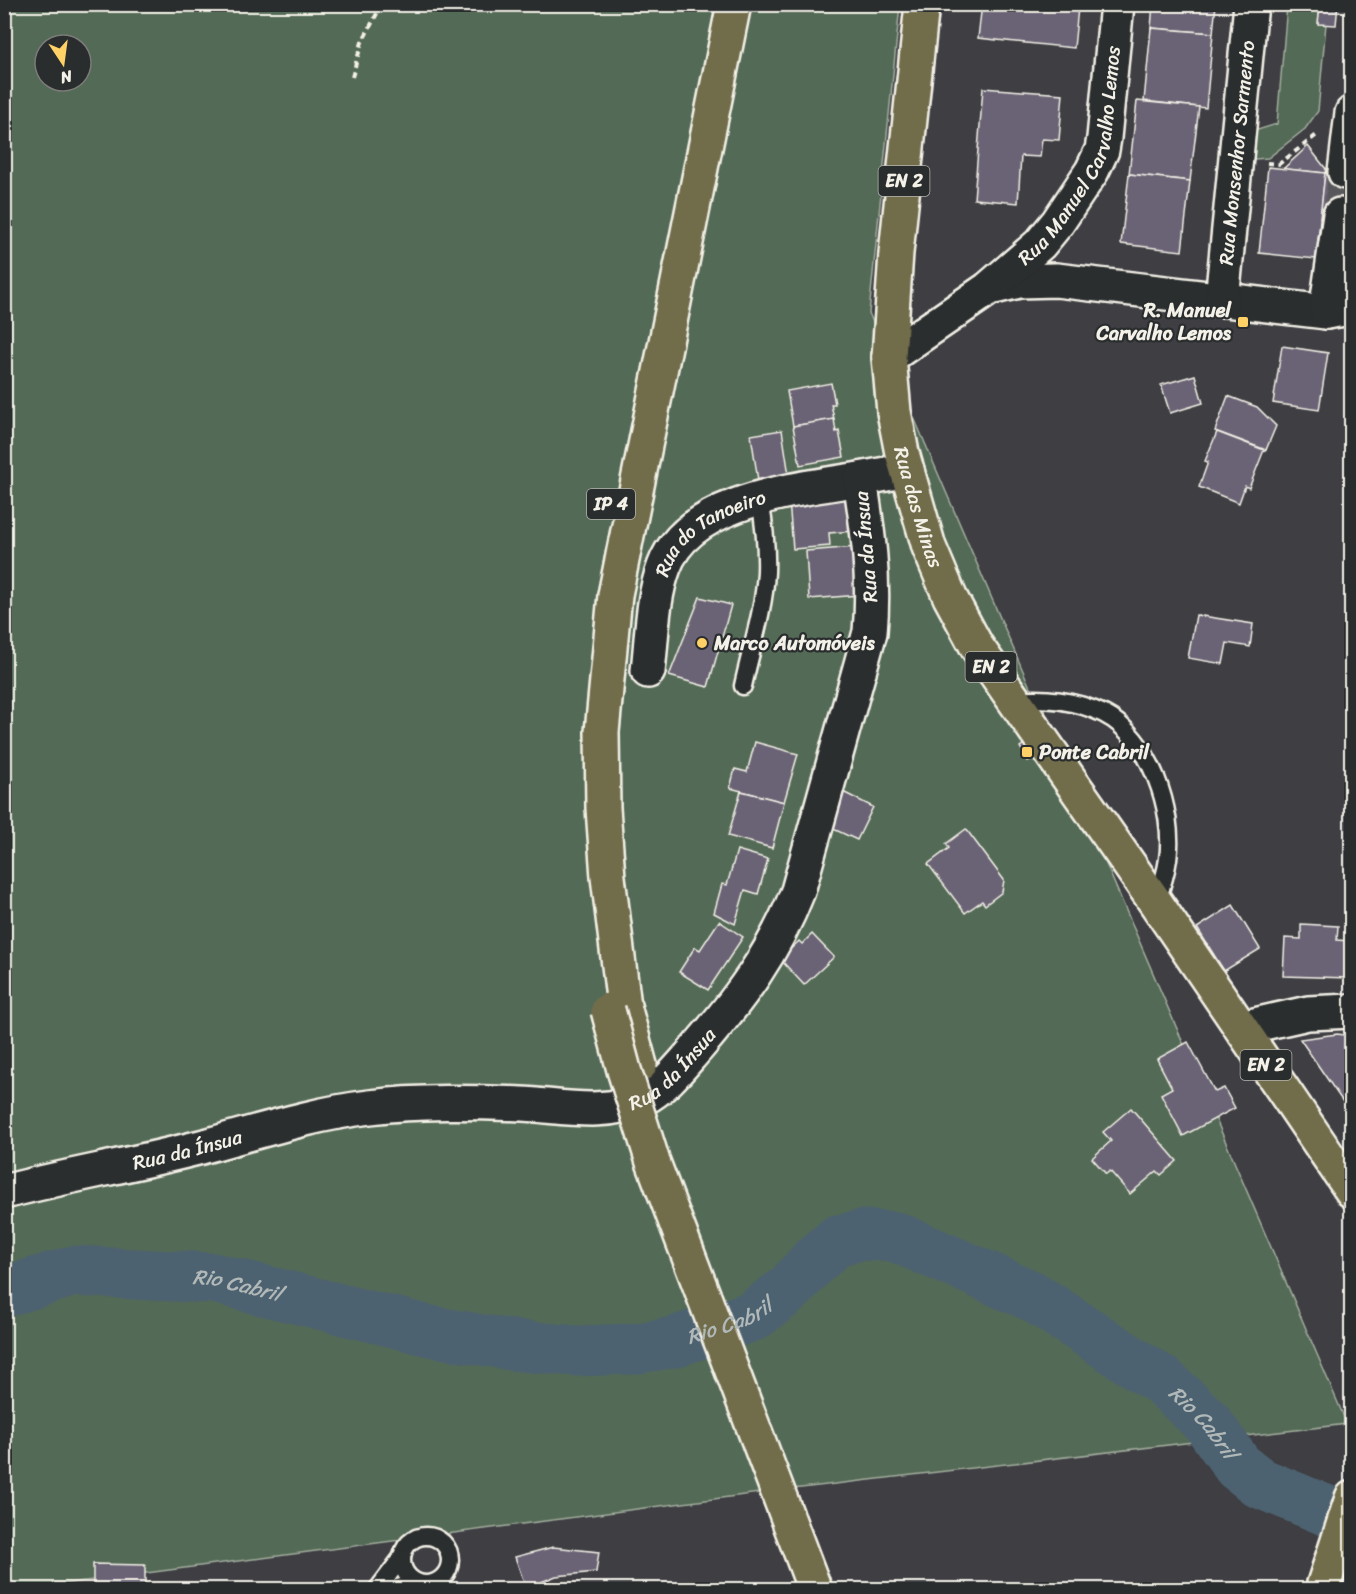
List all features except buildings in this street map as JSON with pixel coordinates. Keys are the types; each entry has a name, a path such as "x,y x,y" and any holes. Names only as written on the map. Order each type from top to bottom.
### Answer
{"main road":[{"name":"IP 4","path":"616,1008 585,861 581,812 583,685 590,621 613,494 712,4"},
{"name":"IP 4","path":"734,4 617,584 608,654 602,732 603,808 616,1008 624,1070 653,1162 815,1590"},
{"path":"720,72 739,4"},
{"name":"Rua das Minas","path":"922,4 896,254 889,357 894,412 907,470 929,547 950,597 977,647 1241,1028"},
{"path":"616,1008 640,1065 670,1162 753,1373 834,1590"},
{"name":"EN 2","path":"1241,1028 1352,1191"},
{"path":"1322,1590 1352,1498"}],"street":[{"name":"Rua Manuel Carvalho Lemos","path":"889,357 988,289 1050,234 1098,160 1106,127 1117,4"},
{"name":"Rua Monsenhor Sarmento","path":"1222,300 1251,4"},
{"path":"1338,121 1345,172"},
{"path":"1340,215 1343,311"},
{"name":"Rua Manuel Carvalho Lemos","path":"988,289 1019,281 1056,280 1222,300 1343,311"},
{"name":"Rua da Ínsua","path":"4,1192 148,1160 288,1122 343,1110 400,1104 456,1102 599,1109 642,1099 665,1083 747,988 786,924 798,891 870,632 873,569 860,479 907,470"},
{"name":"Rua do Tanoeiro","path":"648,671 659,582 671,551 682,538 717,514 760,499 860,479"},
{"path":"1241,1028 1308,1013 1352,1011"}],"lane":[{"path":"743,686 763,599 766,574 765,532 760,499"},
{"path":"1014,700 1058,699 1106,715 1124,729 1140,749 1156,778 1169,817 1168,859 1156,903"},
{"path":"377,1590 409,1544 422,1536 438,1538 449,1551 450,1567 446,1575 432,1584 417,1583 390,1590"},
{"path":"402,1557 405,1572 417,1583"}],"path":[{"path":"352,77 362,42 382,4"},
{"path":"1236,159 1279,164 1338,121"}],"green space":[{"path":"4,5 900,5 869,313 1347,1424 767,1492 24,1589 5,1589"},
{"path":"1287,5 1320,5 1318,23 1326,24 1318,111 1305,129 1268,158 1255,159 1250,151 1251,132 1277,124"}],"waterway":[{"name":"Rio Cabril","path":"4,1292 74,1271 213,1278 430,1331 511,1345 576,1351 632,1349 674,1342 753,1316 788,1290 814,1261 838,1240 863,1235 896,1237 1032,1296 1164,1382 1207,1422 1238,1466 1260,1483 1352,1521"}],"tunnel":[{"path":"1340,215 1345,172"}],"place":[{"name":"R. Manuel Carvalho Lemos","path":"1243,322"},
{"name":"Marco Automóveis","path":"702,643"},
{"name":"Ponte Cabril","path":"1027,752"}]}
